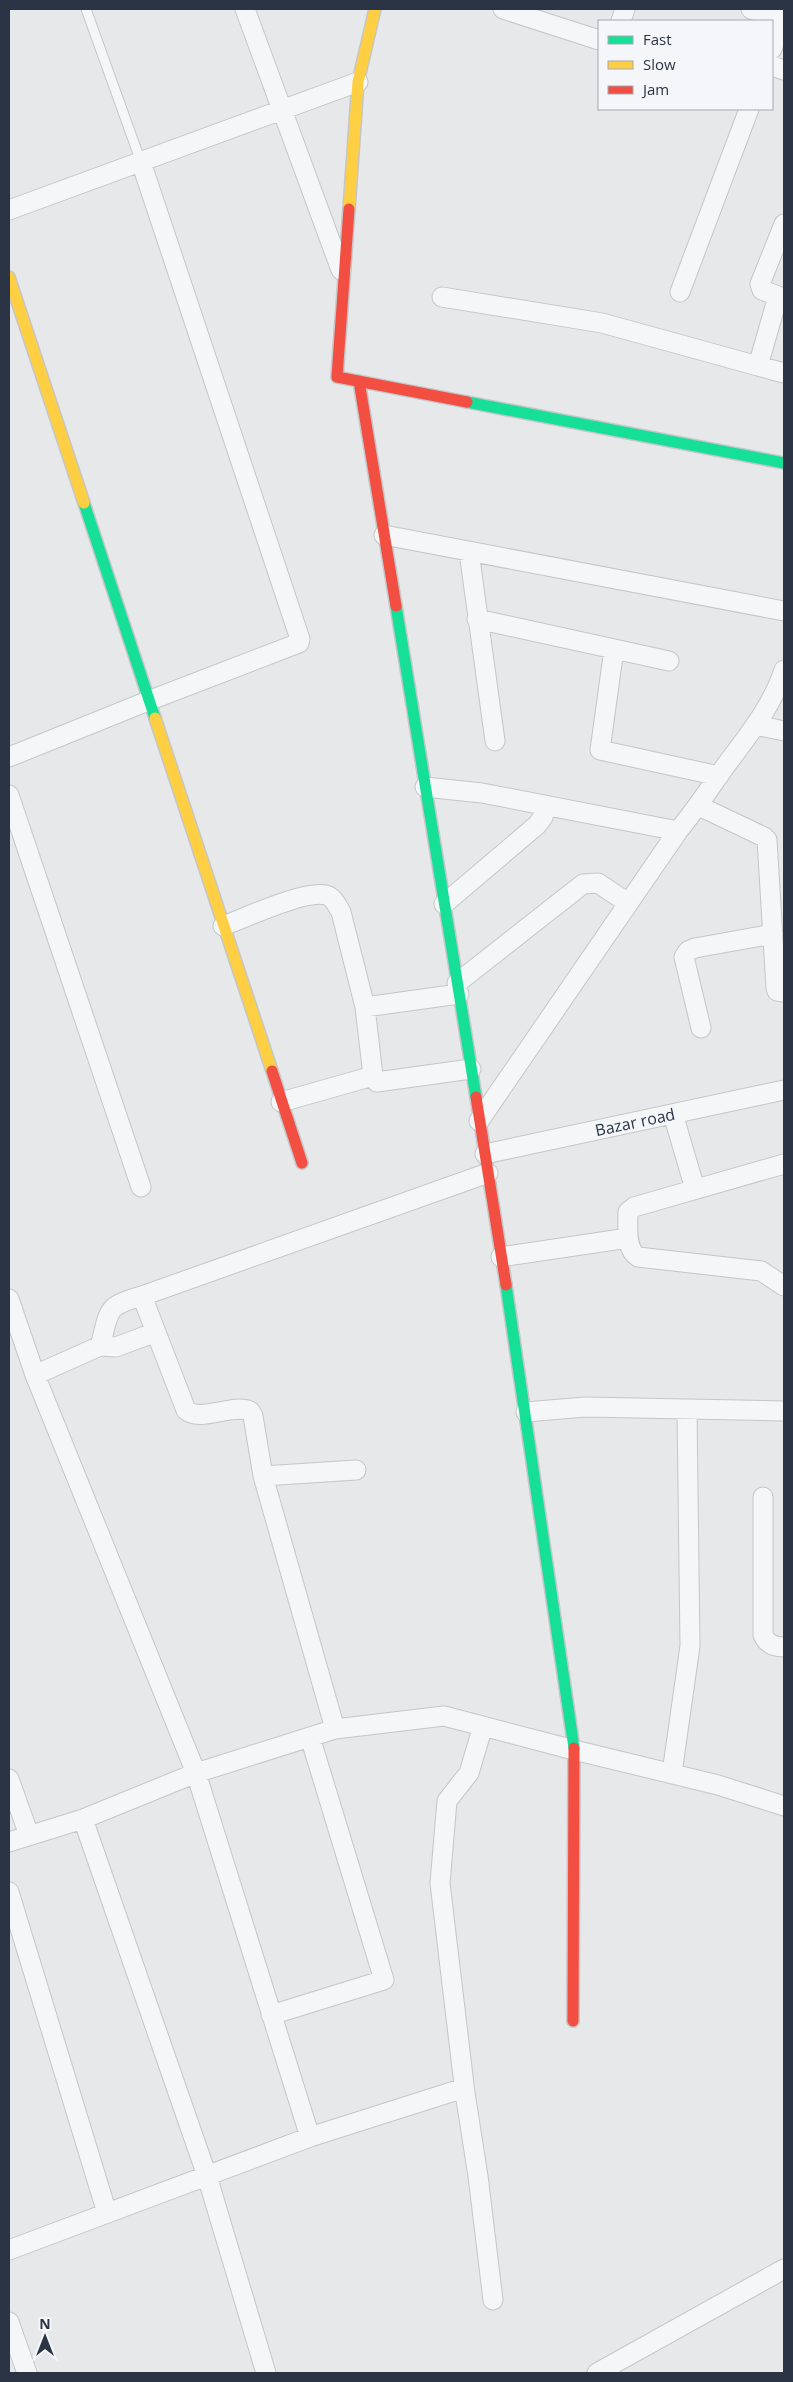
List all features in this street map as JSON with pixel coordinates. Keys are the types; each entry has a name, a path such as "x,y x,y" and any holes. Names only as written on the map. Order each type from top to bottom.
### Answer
{"street":[{"path":"245,9 344,277"},
{"path":"375,9 358,82 337,377 784,463"},
{"path":"503,9 598,40"},
{"path":"751,9 783,20 773,47"},
{"path":"9,210 358,82"},
{"path":"680,292 749,110"},
{"path":"9,757 299,643 300,639 141,162"},
{"path":"758,366 781,297 762,290 760,284 784,224"},
{"path":"9,277 302,1163"},
{"path":"442,297 602,323 784,373"},
{"path":"359,382 526,1412 574,1750 573,2021"},
{"path":"384,535 784,611"},
{"path":"469,552 495,741"},
{"path":"477,619 669,661"},
{"path":"614,649 600,750 719,776"},
{"path":"480,1121 678,831 699,806 756,725 779,685 784,670"},
{"path":"756,725 784,732"},
{"path":"425,787 482,793 678,831"},
{"path":"9,795 141,1187"},
{"path":"444,904 537,825 543,817 546,806"},
{"path":"699,806 767,840 776,988 778,991 784,992"},
{"path":"365,1007 458,988 583,884 598,883 628,903"},
{"path":"223,926 285,902 311,896 326,896 334,900 341,912 365,1007 373,1076 377,1082 471,1069"},
{"path":"701,1028 684,957 688,951 695,948 773,934"},
{"path":"281,1102 373,1076"},
{"name":"Bazar road","path":"100,1346 110,1311 119,1302 142,1296 487,1164 673,1114 784,1090"},
{"path":"673,1114 695,1189"},
{"path":"784,1164 634,1207 628,1212 628,1238 632,1251 638,1257 761,1271 784,1286"},
{"path":"501,1257 628,1238"},
{"path":"142,1296 189,1414 242,1409 252,1413 263,1476 335,1729"},
{"path":"9,1301 35,1375 196,1773 310,2137"},
{"path":"35,1375 100,1346 116,1347 156,1332"},
{"path":"526,1412 585,1407 784,1411"},
{"path":"672,1773 690,1646 687,1410"},
{"path":"263,1476 356,1470"},
{"path":"763,1497 763,1635 765,1641 772,1646 784,1647"},
{"path":"9,1842 83,1819 196,1773 335,1729 444,1716 574,1750 718,1784 784,1806"},
{"path":"483,1726 469,1773 448,1801 440,1883 464,2088 478,2176 493,2300"},
{"path":"271,2015 384,1980 310,1737"},
{"path":"9,1778 29,1835"},
{"path":"83,1819 207,2176 266,2373"},
{"path":"9,1892 107,2213"},
{"path":"9,2250 310,2137 464,2088"},
{"path":"597,2373 784,2269"},
{"path":"9,2322 26,2373"}],"lane":[{"path":"86,9 141,162"}],"traffic: fast":[{"path":"467,402 784,463"},
{"path":"84,503 155,718"},
{"path":"396,606 476,1097"},
{"path":"506,1285 574,1748"}],"traffic: slow":[{"path":"349,209 358,82 375,9"},
{"path":"9,277 84,503"},
{"path":"155,718 272,1071"}],"traffic: jam":[{"path":"349,209 337,377 467,402"},
{"path":"359,381 396,606"},
{"path":"272,1071 302,1163"},
{"path":"476,1097 506,1285"},
{"path":"573,2021 574,1748"}]}
